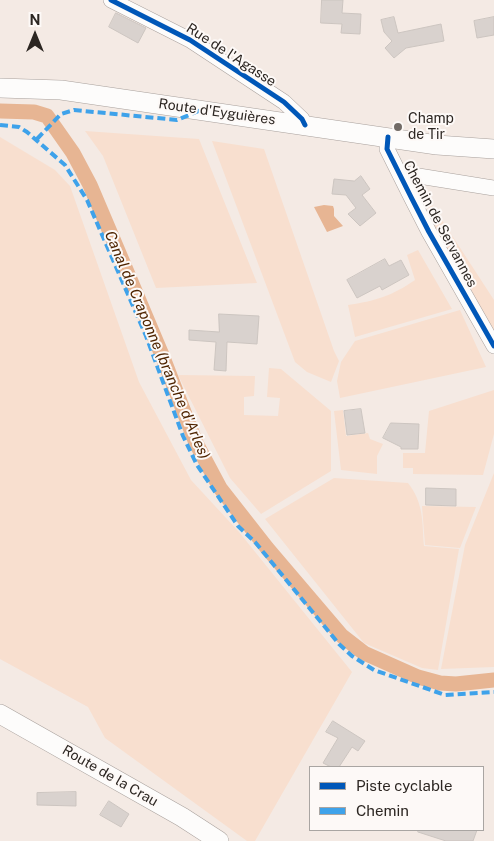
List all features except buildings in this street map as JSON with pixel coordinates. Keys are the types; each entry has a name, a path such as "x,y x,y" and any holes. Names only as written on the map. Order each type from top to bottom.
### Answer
{"main road":[{"name":"Route d'Eyguières","path":"0,88 61,90 437,145 494,149"},
{"name":"Route de la Crau","path":"0,714 182,817 219,841"}],"street":[{"name":"Rue de l'Agasse","path":"110,0 190,40 284,102 302,119 305,125"},
{"name":"Chemin de Servannes","path":"388,137 387,149 429,231 494,346"},
{"path":"400,174 494,188"}],"shaded area":[{"path":"85,131 199,139 257,283 156,288 103,156"},
{"path":"0,137 55,170 70,186 139,382 191,480 239,532 352,672 255,841 247,841 105,738 88,707 0,659"},
{"path":"212,141 264,149 339,361 331,382 307,372 295,362"},
{"path":"427,197 494,300 494,335 432,228"},
{"path":"333,206 334,216 343,226 327,232 314,207"},
{"path":"418,250 452,309 355,337 348,305 383,297 415,280 407,255"},
{"path":"460,310 486,367 340,398 337,381 341,362 355,341"},
{"path":"269,368 281,369 331,411 331,471 261,514 230,478 178,375 255,376 254,396 244,397 244,415 278,416 280,398 267,397"},
{"path":"494,390 494,434 483,475 413,474 413,468 403,468 403,453 425,453 429,411"},
{"path":"343,410 346,436 368,433 370,439 383,444 377,456 377,474 341,470 334,411"},
{"path":"494,473 494,667 441,669 465,545"},
{"path":"334,478 408,483 420,505 424,546 459,549 438,670 422,668 364,643 265,519"},
{"path":"422,506 476,507 460,548 425,545"}],"waterway":[{"name":"Canal de Craponne (branche d'Arles)","path":"0,111 34,112 47,116 73,153 90,185 124,265 196,443 220,488 267,548 342,636 364,653 418,677 440,683 456,684 494,680"}],"marked path":[{"path":"37,139 61,114 74,110 177,120 201,110"},
{"path":"0,125 19,127 65,165 87,200 146,336 183,436 197,465 238,526 255,542 339,644 352,656 374,670 445,695 494,692"}],"cycle path":[{"path":"111,0 190,40 284,102 302,119 305,125"},
{"path":"388,137 387,149 411,197 494,346"}],"place":[{"name":"Champ de Tir","path":"398,127"}]}
